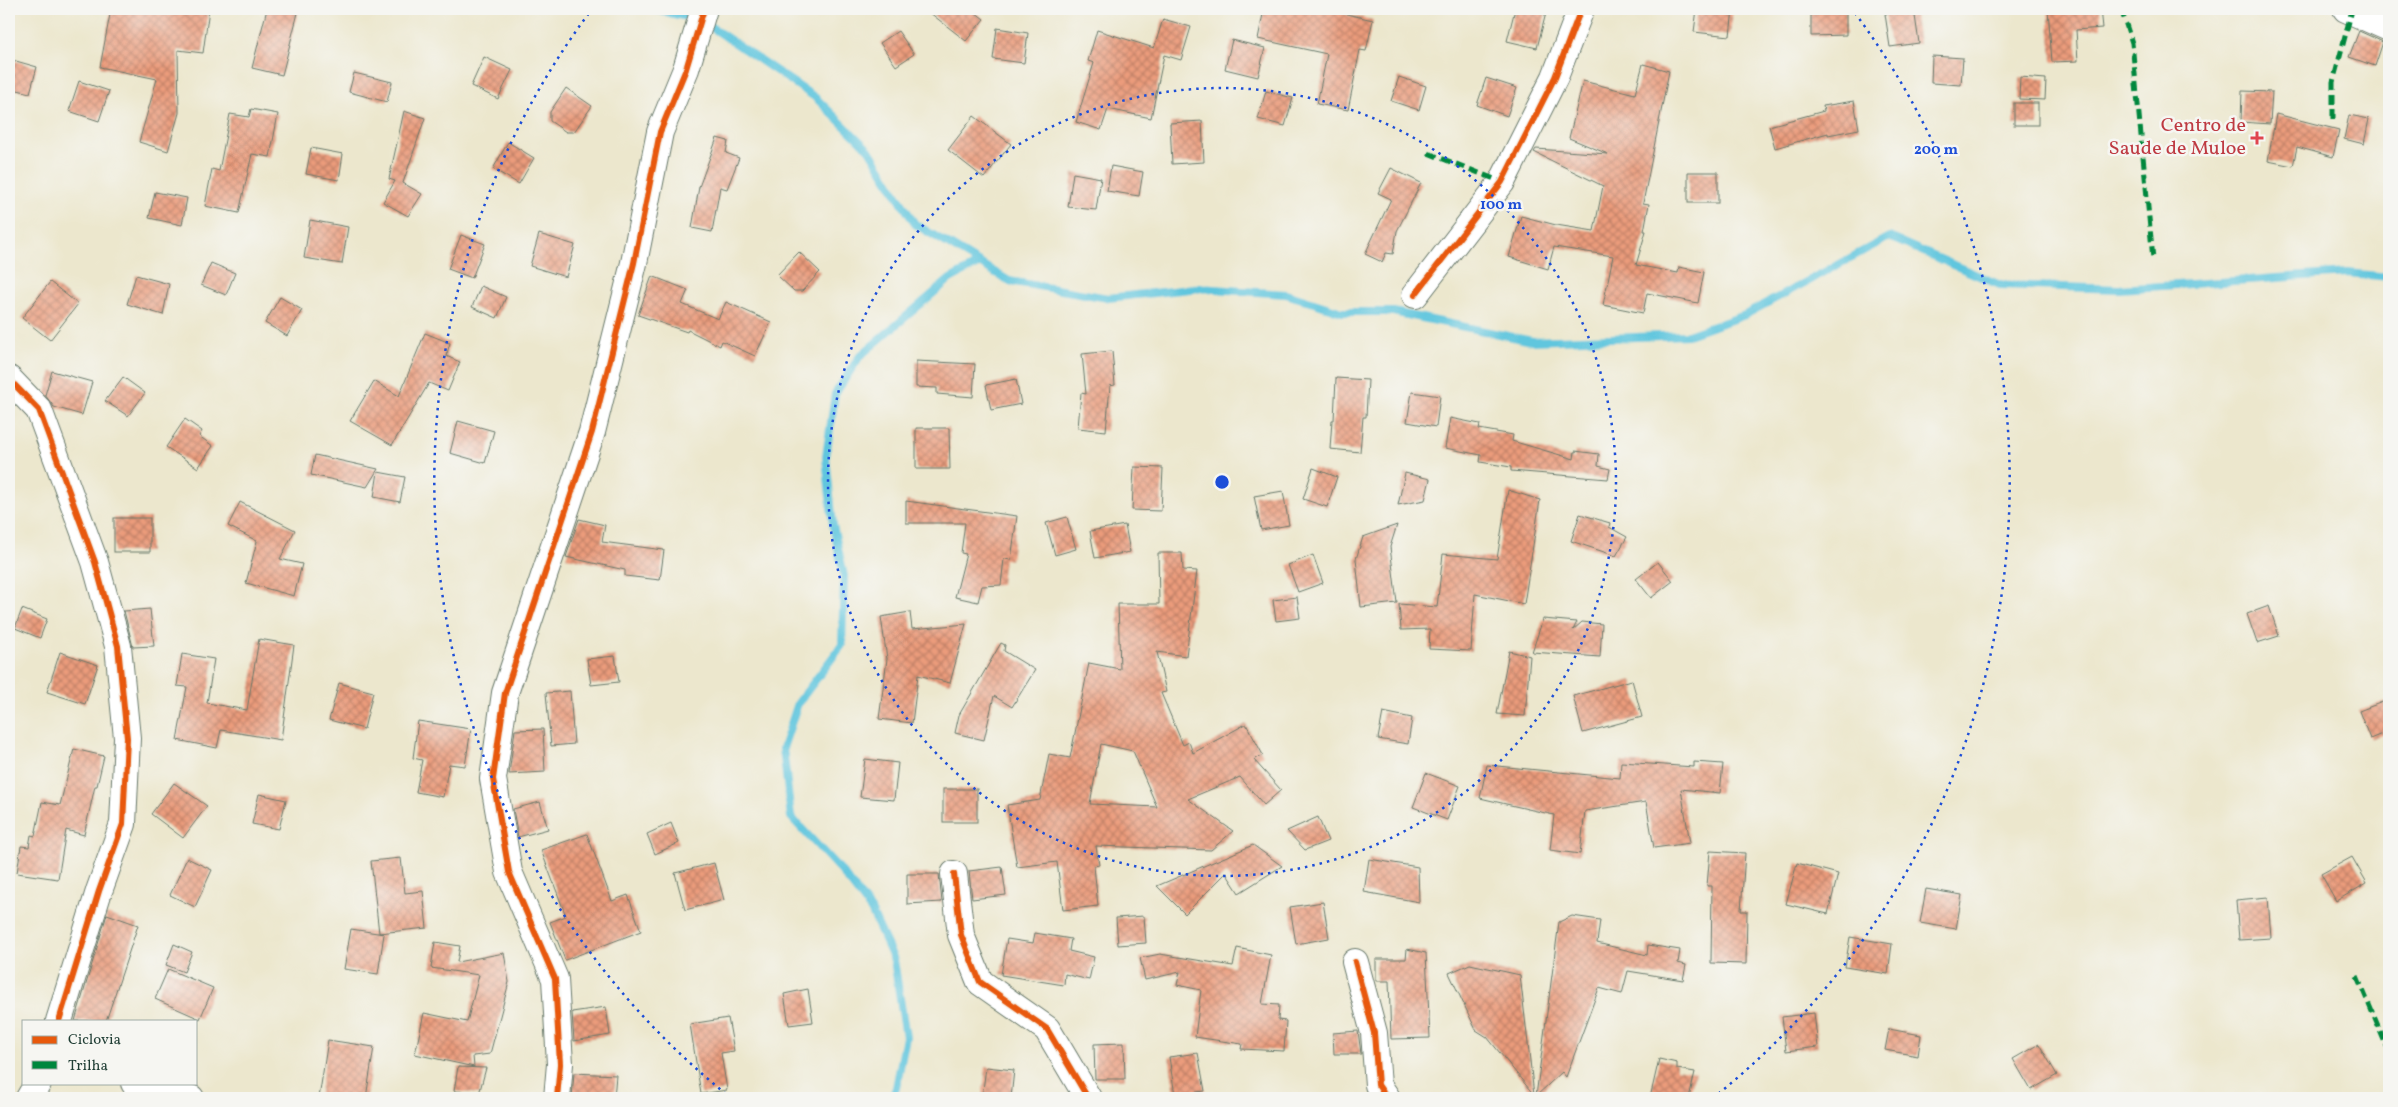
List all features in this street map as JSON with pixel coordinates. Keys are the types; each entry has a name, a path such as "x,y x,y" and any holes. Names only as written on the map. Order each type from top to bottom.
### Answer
{"street":[{"path":"557,1098 560,1064 555,979 509,872 493,779 505,693 592,432 634,263 660,132 686,70 704,9"},
{"path":"1415,295 1502,182 1555,77 1581,9"},
{"path":"2346,9 2389,28"},
{"path":"9,379 40,410 95,562 118,646 127,738 123,824 99,891 59,1020"},
{"path":"954,874 961,934 980,982 1046,1029 1088,1098"},
{"path":"1355,962 1374,1033 1378,1085 1387,1098"},
{"path":"29,1098 37,1084"},
{"path":"138,1084 191,1098"}],"building":[{"path":"111,9 209,9 203,53 178,50 179,113 168,151 139,142 157,79 100,67"},
{"path":"267,9 299,9 282,75 252,68"},
{"path":"925,9 971,9 984,19 966,41"},
{"path":"1264,9 1324,9 1373,20 1366,51 1360,50 1348,110 1317,104 1327,54 1258,39"},
{"path":"1515,9 1547,9 1537,48 1507,41"},
{"path":"1697,9 1733,9 1730,36 1694,32"},
{"path":"1811,9 1846,9 1846,35 1811,36"},
{"path":"1914,9 1919,43 1890,47 1885,14"},
{"path":"2048,9 2100,9 2102,28 2076,30 2078,61 2052,62"},
{"path":"1163,19 1191,27 1181,60 1164,55 1151,118 1108,109 1101,130 1076,122 1094,63 1088,61 1097,30 1154,48"},
{"path":"997,28 1028,33 1024,63 993,59"},
{"path":"898,31 914,54 896,66 880,43"},
{"path":"2359,31 2383,42 2375,66 2349,57"},
{"path":"1232,40 1265,48 1258,77 1225,69"},
{"path":"1932,56 1963,58 1961,85 1931,83"},
{"path":"484,57 512,70 498,99 471,86"},
{"path":"9,59 37,67 30,93 9,88"},
{"path":"1643,64 1669,71 1643,203 1649,204 1644,231 1646,231 1636,265 1678,273 1679,267 1704,272 1698,303 1647,293 1643,313 1603,305 1613,256 1554,247 1548,269 1509,257 1521,216 1556,225 1594,231 1603,186 1534,152 1536,149 1608,154 1569,138 1583,81 1635,94"},
{"path":"354,73 392,82 387,102 349,92"},
{"path":"1399,77 1426,86 1419,110 1391,101"},
{"path":"2020,77 2046,79 2045,100 2019,99"},
{"path":"1486,78 1517,88 1507,116 1477,105"},
{"path":"79,81 109,91 99,121 69,111"},
{"path":"566,88 592,106 574,132 566,132 550,121 550,112"},
{"path":"1266,91 1293,98 1285,126 1258,119"},
{"path":"2242,91 2272,92 2270,124 2241,122"},
{"path":"1854,101 1859,129 1828,135 1828,133 1775,148 1769,126 1824,111 1823,106"},
{"path":"2014,103 2038,103 2038,125 2014,125"},
{"path":"251,109 278,114 270,157 252,154 239,213 205,206 212,169 219,171 230,114 249,117"},
{"path":"404,111 425,118 403,183 422,194 408,216 383,202 395,181 389,179"},
{"path":"2276,114 2339,130 2333,157 2297,147 2293,166 2268,161"},
{"path":"2349,115 2369,119 2364,144 2344,139"},
{"path":"974,116 1011,144 984,178 948,150"},
{"path":"1202,121 1204,162 1172,164 1170,123"},
{"path":"717,138 728,141 726,153 739,158 727,189 720,187 712,232 692,228 699,187"},
{"path":"508,142 534,158 519,184 493,169"},
{"path":"311,148 343,154 339,180 306,174"},
{"path":"1111,166 1143,172 1139,196 1107,191"},
{"path":"1391,168 1421,183 1397,231 1393,254 1386,253 1382,262 1365,254 1391,199 1378,193"},
{"path":"1688,172 1718,172 1718,203 1688,203"},
{"path":"1073,173 1101,178 1096,210 1068,207"},
{"path":"155,192 187,198 182,225 149,218"},
{"path":"310,220 348,227 342,264 304,258"},
{"path":"539,234 575,245 566,277 530,266"},
{"path":"461,235 485,244 472,278 448,269"},
{"path":"799,252 820,272 802,291 794,291 777,275"},
{"path":"211,263 235,273 226,295 201,285"},
{"path":"136,275 169,284 163,315 127,304"},
{"path":"652,276 688,290 682,304 718,319 726,302 771,322 755,356 722,341 720,346 688,330 687,332 638,315"},
{"path":"50,282 78,304 50,340 22,318"},
{"path":"481,286 506,297 497,318 472,307"},
{"path":"280,297 302,310 287,336 265,323"},
{"path":"425,333 450,343 446,356 460,362 448,391 429,383 392,445 350,421 374,381 399,396"},
{"path":"1112,351 1115,385 1110,386 1106,431 1078,428 1081,393 1086,394 1082,354"},
{"path":"916,361 975,364 973,397 937,394 937,388 916,387"},
{"path":"52,371 92,382 82,415 54,407 45,395"},
{"path":"123,377 145,393 128,416 105,401"},
{"path":"1336,378 1368,380 1366,417 1363,417 1360,452 1330,449 1332,420 1334,420"},
{"path":"1016,379 1021,404 991,410 986,385"},
{"path":"1412,392 1440,396 1436,427 1407,422"},
{"path":"1450,418 1480,424 1479,429 1513,435 1512,441 1574,459 1575,451 1599,454 1598,466 1610,469 1608,479 1511,471 1511,467 1480,462 1481,455 1445,448"},
{"path":"185,419 202,431 199,436 213,446 198,468 166,447"},
{"path":"458,421 494,431 485,463 450,453"},
{"path":"916,428 949,428 950,469 916,469"},
{"path":"315,455 378,469 367,487 311,475"},
{"path":"1134,467 1163,468 1161,511 1132,510"},
{"path":"1313,468 1337,477 1327,507 1303,499"},
{"path":"378,472 405,477 400,502 374,497"},
{"path":"1405,473 1430,479 1425,500 1398,505"},
{"path":"1508,490 1540,500 1524,604 1475,594 1471,651 1429,649 1430,629 1401,630 1399,604 1437,607 1443,554 1497,559"},
{"path":"1283,491 1289,525 1261,530 1254,496"},
{"path":"906,501 1017,516 1011,560 1004,559 1001,585 982,586 978,602 955,597 966,554 961,553 965,523 906,523"},
{"path":"240,502 295,530 280,559 302,564 294,596 246,583 257,541 228,526"},
{"path":"1580,514 1610,523 1609,527 1627,537 1616,556 1571,541"},
{"path":"1067,517 1076,549 1055,555 1046,523"},
{"path":"114,518 150,518 150,552 114,552"},
{"path":"579,519 605,525 602,542 664,550 660,580 625,576 625,570 566,557"},
{"path":"1125,525 1130,552 1095,558 1090,531"},
{"path":"1397,525 1390,547 1397,603 1361,607 1356,559 1363,537"},
{"path":"1158,553 1182,553 1183,570 1197,571 1186,656 1157,652 1166,692 1161,693 1183,745 1189,742 1193,753 1246,724 1263,755 1254,760 1281,790 1264,805 1240,777 1188,799 1233,831 1211,850 1096,846 1099,865 1094,866 1098,906 1063,910 1057,862 1017,867 1007,805 1040,800 1049,754 1070,758 1089,663 1120,669 1118,604 1159,604","holes":["1101,744 1133,751 1157,807 1090,804"]},
{"path":"1313,555 1323,583 1298,592 1288,565"},
{"path":"1658,562 1673,581 1651,598 1636,579"},
{"path":"1297,597 1300,618 1276,621 1273,600"},
{"path":"2269,606 2279,636 2257,643 2247,614"},
{"path":"22,609 47,619 40,638 15,628"},
{"path":"150,609 154,646 133,647 124,611"},
{"path":"910,612 912,629 966,624 950,683 918,675 912,723 879,719 887,659 881,617"},
{"path":"1543,619 1577,622 1573,630 1582,622 1602,624 1600,657 1532,652"},
{"path":"259,639 294,645 281,740 221,730 217,748 177,740 187,687 177,686 182,654 214,659 207,703 247,710"},
{"path":"1001,643 1005,645 1004,651 1035,670 1012,707 994,696 984,740 955,733 959,715"},
{"path":"1509,651 1530,656 1525,716 1497,714"},
{"path":"60,652 98,665 85,704 47,692"},
{"path":"615,656 619,682 591,685 587,659"},
{"path":"1632,680 1642,717 1583,733 1573,696"},
{"path":"339,683 373,692 364,729 329,720"},
{"path":"570,691 574,744 551,746 546,693"},
{"path":"2385,701 2389,712 2389,731 2370,739 2359,711"},
{"path":"1383,712 1412,718 1408,744 1378,739"},
{"path":"418,721 471,729 465,766 449,764 443,797 416,792 422,760 413,758"},
{"path":"543,729 545,772 509,774 515,730"},
{"path":"74,749 104,756 84,835 66,830 58,879 17,873 21,846 29,847 31,835 35,836 42,802 60,805"},
{"path":"865,759 898,763 894,800 860,797"},
{"path":"1621,762 1694,767 1694,762 1723,764 1720,793 1681,789 1690,843 1654,848 1646,802 1585,811 1580,854 1550,850 1554,815 1480,798 1487,765 1620,778"},
{"path":"1426,773 1460,786 1447,820 1413,807"},
{"path":"174,783 207,806 183,838 151,814"},
{"path":"943,789 977,789 977,822 943,822"},
{"path":"259,794 286,800 279,829 252,824"},
{"path":"540,802 548,829 518,837 513,809"},
{"path":"1318,817 1328,841 1305,850 1287,831"},
{"path":"671,823 679,843 655,854 647,834"},
{"path":"587,834 612,901 628,895 641,931 565,960 550,922 566,916 541,850"},
{"path":"1253,845 1282,866 1239,893 1226,873 1185,914 1157,886"},
{"path":"1710,851 1745,853 1741,911 1747,911 1746,964 1711,963 1712,886 1707,886"},
{"path":"2352,857 2367,883 2336,901 2321,874"},
{"path":"187,858 212,870 195,907 170,895"},
{"path":"401,858 405,893 423,891 427,928 379,933 371,861"},
{"path":"1369,859 1418,867 1419,902 1364,892"},
{"path":"714,863 724,900 685,910 675,873"},
{"path":"1797,863 1838,874 1828,914 1786,904"},
{"path":"1002,867 1006,895 972,899 969,871"},
{"path":"907,874 939,874 942,902 907,904"},
{"path":"1926,889 1962,895 1956,929 1920,923"},
{"path":"2268,897 2271,938 2239,940 2236,900"},
{"path":"1323,902 1329,938 1296,944 1290,907"},
{"path":"107,914 138,925 106,1020 75,1020"},
{"path":"1144,916 1146,943 1118,945 1116,918"},
{"path":"1572,916 1600,920 1597,943 1647,955 1648,945 1680,950 1678,963 1686,965 1683,980 1628,971 1622,994 1599,988 1566,1077 1562,1072 1536,1096 1559,922"},
{"path":"351,929 384,934 378,974 344,969"},
{"path":"1035,933 1071,939 1069,951 1094,957 1089,980 1065,974 1064,985 1001,975 1007,939 1033,943"},
{"path":"1850,937 1892,944 1888,974 1845,967"},
{"path":"435,942 460,946 457,962 504,953 509,982 490,1054 473,1056 474,1067 415,1054 424,1013 467,1022 479,975 431,968"},
{"path":"174,944 192,952 184,972 166,965"},
{"path":"1237,948 1271,955 1262,1004 1279,1005 1278,1020 1286,1021 1284,1051 1241,1049 1242,1044 1195,1037 1201,990 1177,985 1180,972 1145,980 1140,958 1160,954 1233,966"},
{"path":"1407,949 1426,953 1430,1038 1391,1039 1389,981 1376,981 1376,959 1406,959"},
{"path":"1470,964 1520,975 1534,1095 1487,1037 1476,1030 1449,973"},
{"path":"168,969 213,988 200,1019 155,999"},
{"path":"808,989 813,1022 789,1025 784,994"},
{"path":"606,1007 610,1035 574,1041 572,1012"},
{"path":"1814,1013 1818,1047 1786,1051 1782,1017"},
{"path":"728,1018 734,1051 721,1053 727,1090 701,1094 690,1024"},
{"path":"1889,1029 1921,1035 1918,1056 1885,1050"},
{"path":"1358,1031 1361,1054 1334,1054 1333,1033"},
{"path":"328,1040 374,1047 366,1098 319,1098"},
{"path":"1124,1043 1125,1079 1095,1079 1094,1044"},
{"path":"2039,1044 2057,1075 2031,1090 2013,1059"},
{"path":"1198,1053 1205,1091 1175,1095 1169,1057"},
{"path":"1659,1059 1677,1063 1677,1069 1695,1072 1689,1098 1650,1098"},
{"path":"458,1067 486,1068 479,1094 454,1091"},
{"path":"986,1067 1014,1070 1011,1098 982,1098"},
{"path":"574,1073 616,1075 614,1098 572,1098"}],"waterway":[{"path":"652,9 701,20 816,98 869,150 915,224 1009,281 1108,298 1199,288 1286,294 1342,312 1393,312 1532,341 1688,335 1745,315 1889,237 2000,285 2119,289 2347,273 2389,277"},
{"path":"892,1098 896,1088 906,1037 894,960 871,910 842,872 791,817 783,748 798,703 842,645 844,576 833,525 826,457 835,394 860,356 950,279 980,263"}],"marked path":[{"path":"2121,9 2132,43 2153,259"},
{"path":"2333,119 2333,82 2352,10"},
{"path":"1428,153 1502,182"},
{"path":"2357,976 2389,1052"}],"cycle path":[{"path":"557,1098 560,1064 555,979 509,872 493,779 505,693 592,432 634,263 660,132 686,69 704,9"},
{"path":"1415,295 1502,182 1555,77 1581,9"},
{"path":"9,379 39,410 95,562 118,646 127,738 123,824 99,891 59,1020"},
{"path":"954,874 961,935 980,982 1047,1029 1088,1098"},
{"path":"1355,962 1374,1033 1378,1085 1387,1098"}],"place":[{"name":"Centro de Saude de Muloe","path":"2257,138"}]}
